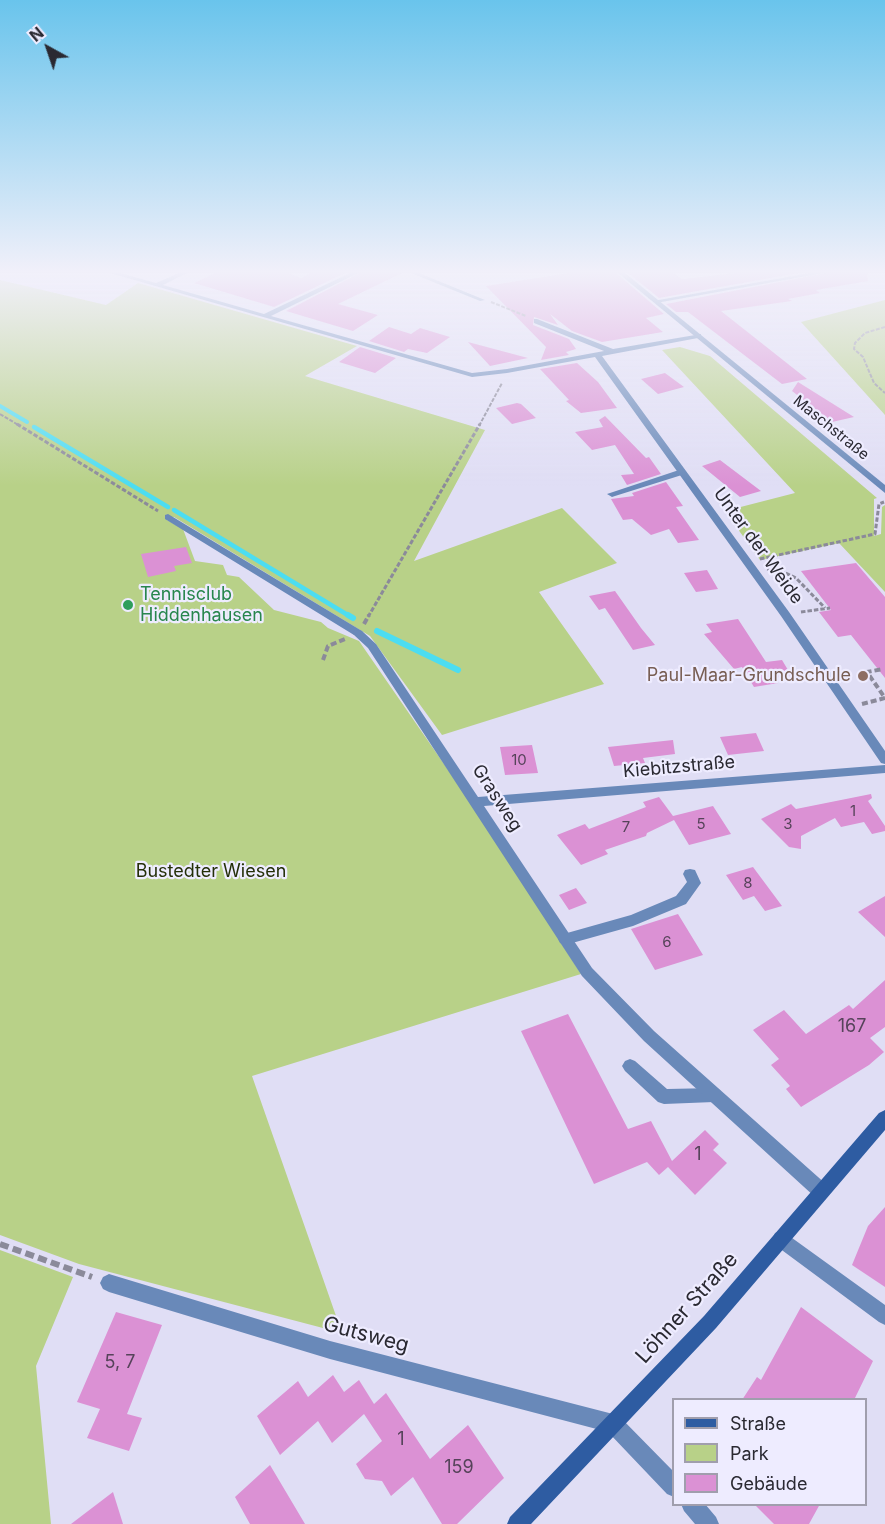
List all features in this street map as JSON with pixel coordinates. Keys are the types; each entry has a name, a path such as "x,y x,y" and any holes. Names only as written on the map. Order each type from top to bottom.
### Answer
{"main road":[{"name":"Löhner Straße","path":"517,1524 710,1322 885,1118"}],"street":[{"path":"363,344 472,375 507,371 654,344"},
{"path":"593,344 612,352"},
{"name":"Maschstraße","path":"708,344 885,490"},
{"name":"Unter der Weide","path":"597,355 785,614 885,760"},
{"path":"612,494 682,472"},
{"name":"Grasweg","path":"168,517 358,633 372,646 477,802 586,972 649,1036 821,1191"},
{"name":"Kiebitzstraße","path":"477,802 885,769"},
{"path":"565,939 633,920 681,900 694,883 690,874"},
{"path":"630,1066 664,1097 714,1095"},
{"path":"781,1239 885,1316"},
{"name":"Gutsweg","path":"109,1283 330,1350 614,1424"},
{"path":"614,1424 672,1485"},
{"path":"693,1506 709,1524"}],"path":[{"path":"855,344 854,349 863,357 874,383 885,393"},
{"path":"322,660 328,646 358,633 488,411 507,371"},
{"path":"0,414 168,517"},
{"path":"785,614 827,608 796,578 779,570 764,569 756,560 875,534 878,530 879,504 885,502"},
{"path":"850,706 881,701 885,698 867,672 883,669"},
{"path":"0,1244 109,1283"}],"green space":[{"name":"Bustedter Wiesen","path":"0,344 350,344 357,346 305,376 485,430 414,561 562,508 617,563 539,592 604,684 442,735 370,636 174,517 167,520 183,529 195,561 223,565 227,575 239,577 274,610 321,622 328,628 359,641 491,832 581,974 252,1076 342,1333 79,1264 0,1235"},
{"path":"821,344 885,344 885,415"},
{"path":"680,347 710,356 877,498 874,499 874,536 881,534 882,507 885,505 885,592 839,543 760,560 725,511 795,493 662,350"},
{"path":"0,1250 73,1277 36,1366 51,1524 0,1524"}],"building":[{"path":"379,344 440,344 427,353 408,349 404,352"},
{"path":"470,344 528,358 490,366"},
{"path":"543,344 573,344 576,349 566,352 569,355 541,360 546,347"},
{"path":"730,344 763,344 807,379 782,384"},
{"path":"360,347 396,358 375,373 339,362"},
{"path":"577,363 598,382 617,408 581,413 566,401 569,400 540,369"},
{"path":"665,373 684,387 658,394 641,379"},
{"path":"798,382 854,417 832,422 792,391"},
{"path":"517,403 536,418 512,424 496,408"},
{"path":"605,416 646,458 649,457 661,474 627,485 621,475 634,474 615,445 592,450 575,432 603,427 599,420"},
{"path":"720,460 761,491 740,497 702,466"},
{"path":"666,482 683,506 676,507 699,540 678,543 669,529 651,535 632,519 623,520 611,499 634,496 632,493"},
{"path":"186,547 192,563 174,566 176,571 148,577 141,554"},
{"path":"856,563 885,597 885,678 851,635 838,637 819,612 831,610 801,571"},
{"path":"707,570 718,589 696,592 684,573"},
{"path":"615,591 655,645 633,650 605,608 599,610 589,596"},
{"path":"738,619 766,662 782,660 791,675 775,678 778,683 754,687 742,667 734,669 704,634 712,632 706,624"},
{"path":"756,733 764,751 728,755 720,737"},
{"path":"673,740 675,754 643,758 645,763 614,766 608,747"},
{"path":"532,745 538,773 505,775 500,747"},
{"path":"871,794 872,798 868,801 885,826 885,831 872,834 864,822 841,827 835,818 801,836 801,849 789,847 761,819 791,804 796,809"},
{"path":"659,797 673,816 713,806 731,834 689,845 674,820 647,833 646,836 605,850 608,854 581,865 557,835 585,824 589,829 646,807 643,802"},
{"path":"753,867 782,906 765,911 754,896 743,900 726,875"},
{"path":"576,888 587,903 569,910 559,895"},
{"path":"885,896 885,937 858,912"},
{"path":"678,914 703,955 655,970 631,929"},
{"path":"885,980 885,1027 870,1038 884,1052 869,1065 801,1107 786,1089 790,1086 771,1065 779,1059 753,1030 784,1010 806,1034 849,1005 853,1009"},
{"path":"568,1014 628,1129 651,1121 672,1161 705,1130 719,1144 713,1150 727,1163 695,1195 668,1167 659,1175 647,1162 594,1184 521,1031"},
{"path":"885,1207 885,1287 852,1265 868,1226"},
{"path":"801,1307 873,1361 855,1398 743,1398 757,1377 761,1380"},
{"path":"116,1312 162,1325 127,1414 142,1418 129,1451 87,1438 100,1409 77,1402"},
{"path":"333,1375 344,1392 359,1380 374,1404 386,1393 430,1459 468,1425 504,1478 457,1524 442,1524 413,1477 391,1496 382,1481 365,1479 356,1464 382,1441 364,1414 332,1443 318,1421 280,1455 257,1416 298,1381 308,1397"},
{"path":"270,1465 305,1524 250,1524 235,1497"},
{"path":"113,1492 123,1524 71,1524"},
{"path":"756,1506 819,1506 809,1524 774,1524"}],"waterway":[{"path":"0,406 27,422"},
{"path":"34,427 168,507"},
{"path":"174,510 351,617"},
{"path":"348,615 353,618"},
{"path":"377,631 458,670"}],"place":[{"name":"Tennisclub Hiddenhausen","path":"128,605"},
{"name":"Paul-Maar-Grundschule","path":"863,676"}]}
